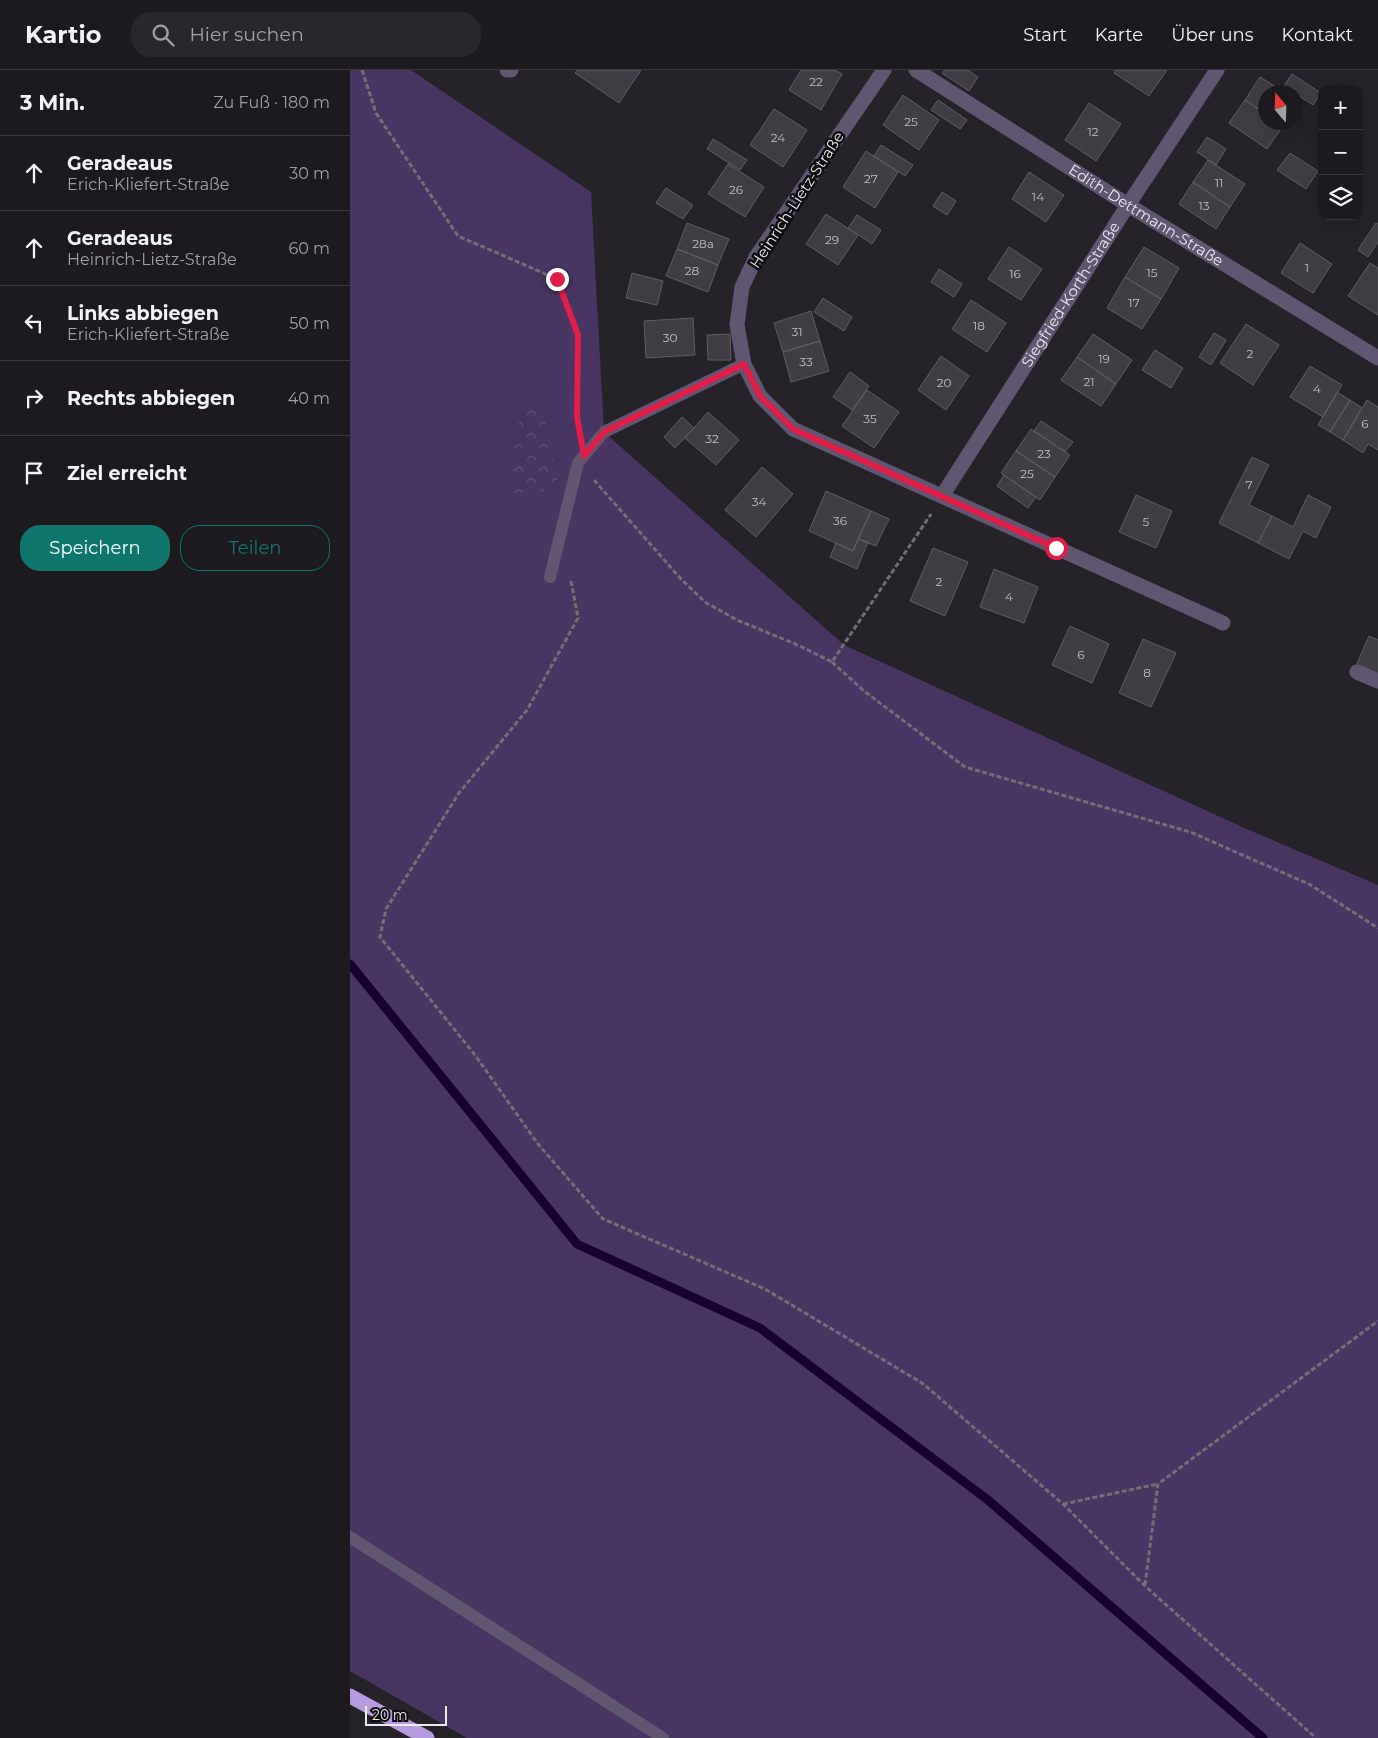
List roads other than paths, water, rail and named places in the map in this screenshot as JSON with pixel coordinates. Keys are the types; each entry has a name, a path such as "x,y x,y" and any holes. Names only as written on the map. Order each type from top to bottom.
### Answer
{"highway":[{"path":"350,1696 427,1738"}],"street":[{"name":"Heinrich-Lietz-Straße","path":"884,70 756,257 742,287 737,325 744,364 760,396 793,429 1223,623"},
{"name":"Edith-Dettmann-Straße","path":"916,70 1128,205 1378,358"},
{"name":"Siegfried-Korth-Straße","path":"942,496 1128,205 1217,70"},
{"path":"1357,672 1378,681"}],"lane":[{"path":"550,577 581,460 604,432 744,364"},
{"path":"350,1537 663,1738"}],"waterway":[{"path":"350,964 577,1244 760,1328 988,1500 1263,1738"}]}
